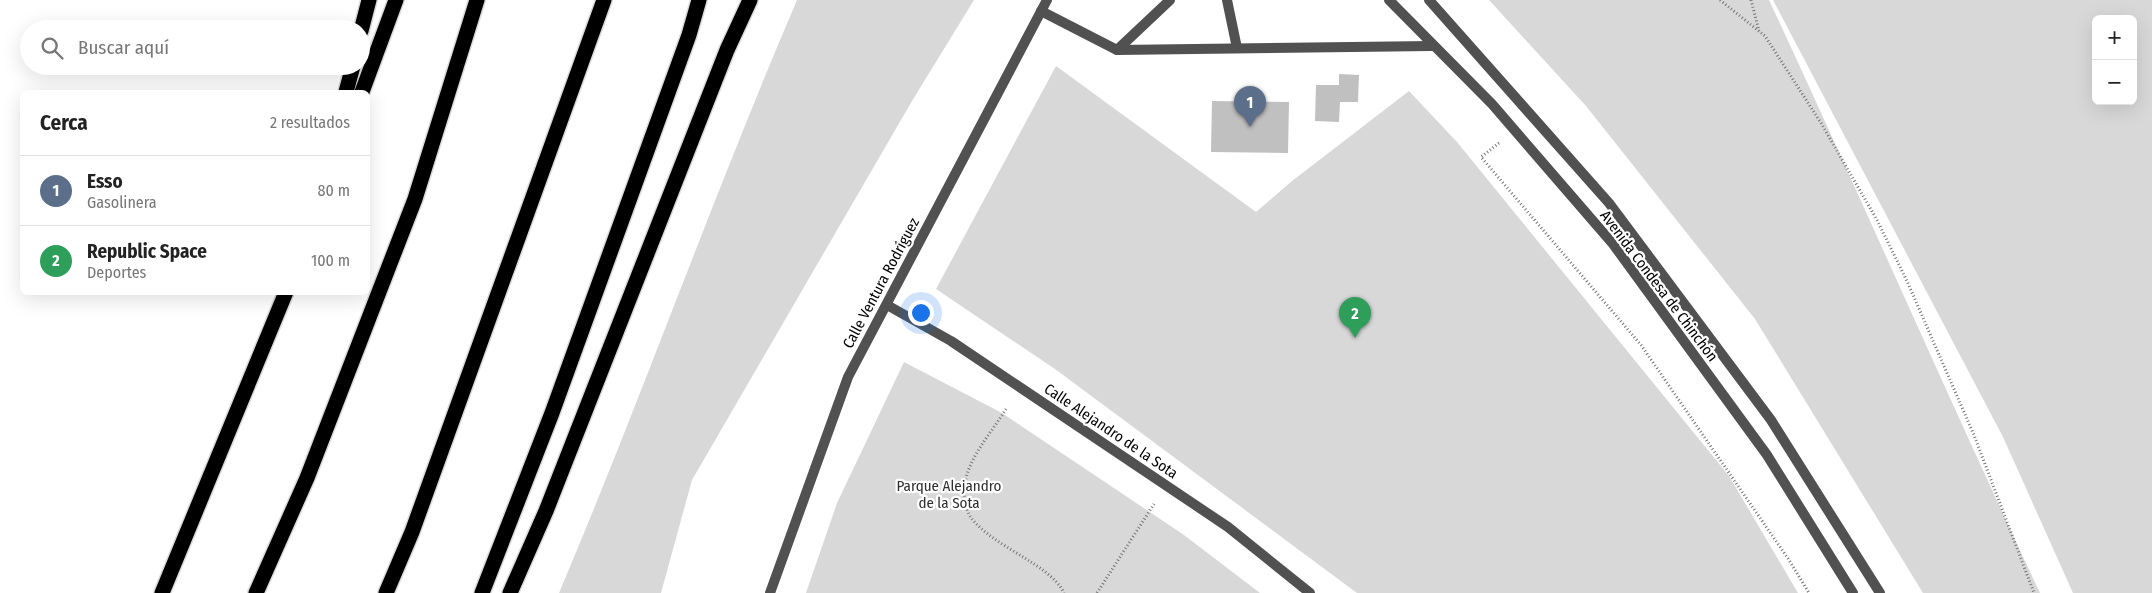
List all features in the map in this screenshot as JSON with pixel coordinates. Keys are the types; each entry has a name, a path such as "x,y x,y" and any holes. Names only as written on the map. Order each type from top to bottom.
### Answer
{"highway":[{"path":"364,20 369,0"},
{"path":"370,70 396,0"},
{"path":"256,593 307,478 415,199 477,0"},
{"path":"386,593 412,532 604,0"},
{"path":"482,593 562,386 685,45 699,0"},
{"path":"510,593 546,511 727,50 750,0"},
{"path":"346,90 350,75"},
{"path":"363,90 368,75"},
{"path":"162,593 285,295"}],"street":[{"name":"Calle Ventura Rodríguez","path":"770,593 848,377 1047,0"},
{"path":"1117,50 1170,0"},
{"path":"1227,0 1237,48"},
{"name":"Avenida Condesa de Chinchón","path":"1389,0 1432,46 1492,104 1618,252 1767,455 1852,593"},
{"name":"Avenida Condesa de Chinchón","path":"1429,0 1609,203 1771,420 1880,593"},
{"path":"1041,11 1117,50 1432,46"},
{"name":"Calle Alejandro de la Sota","path":"887,305 951,341 1228,527 1310,593"}],"path":[{"path":"1720,0 1765,36 1821,123 1877,220 1907,281 1974,435 2034,593"},
{"path":"1751,0 1759,32"},
{"path":"1514,131 1481,157 1641,345 1789,560 1809,593"},
{"path":"1006,409 969,467 963,490 966,506 970,517 982,529 1035,564 1052,578 1064,593"},
{"path":"1096,593 1154,504"}],"green space":[{"path":"797,0 974,0 912,101 692,480 661,593 559,593 736,148"},
{"path":"1489,0 1769,0 2040,593 1923,593 1755,319 1586,106"},
{"path":"1773,0 2152,0 2152,593 2073,593 2003,437"},
{"path":"1056,66 1256,212 1292,181 1409,91 1457,142 1729,476 1798,593 1357,593 1055,369 936,289"},
{"name":"Parque Alejandro de la Sota","path":"904,362 1002,413 1184,535 1260,593 806,593 837,503"}],"building":[{"path":"1339,74 1359,75 1358,102 1340,102 1339,122 1315,121 1316,85 1339,85"},
{"path":"1212,101 1289,102 1288,153 1211,152"}],"place":[{"name":"Esso","path":"1250,127"},
{"name":"Republic Space","path":"1355,338"}]}
